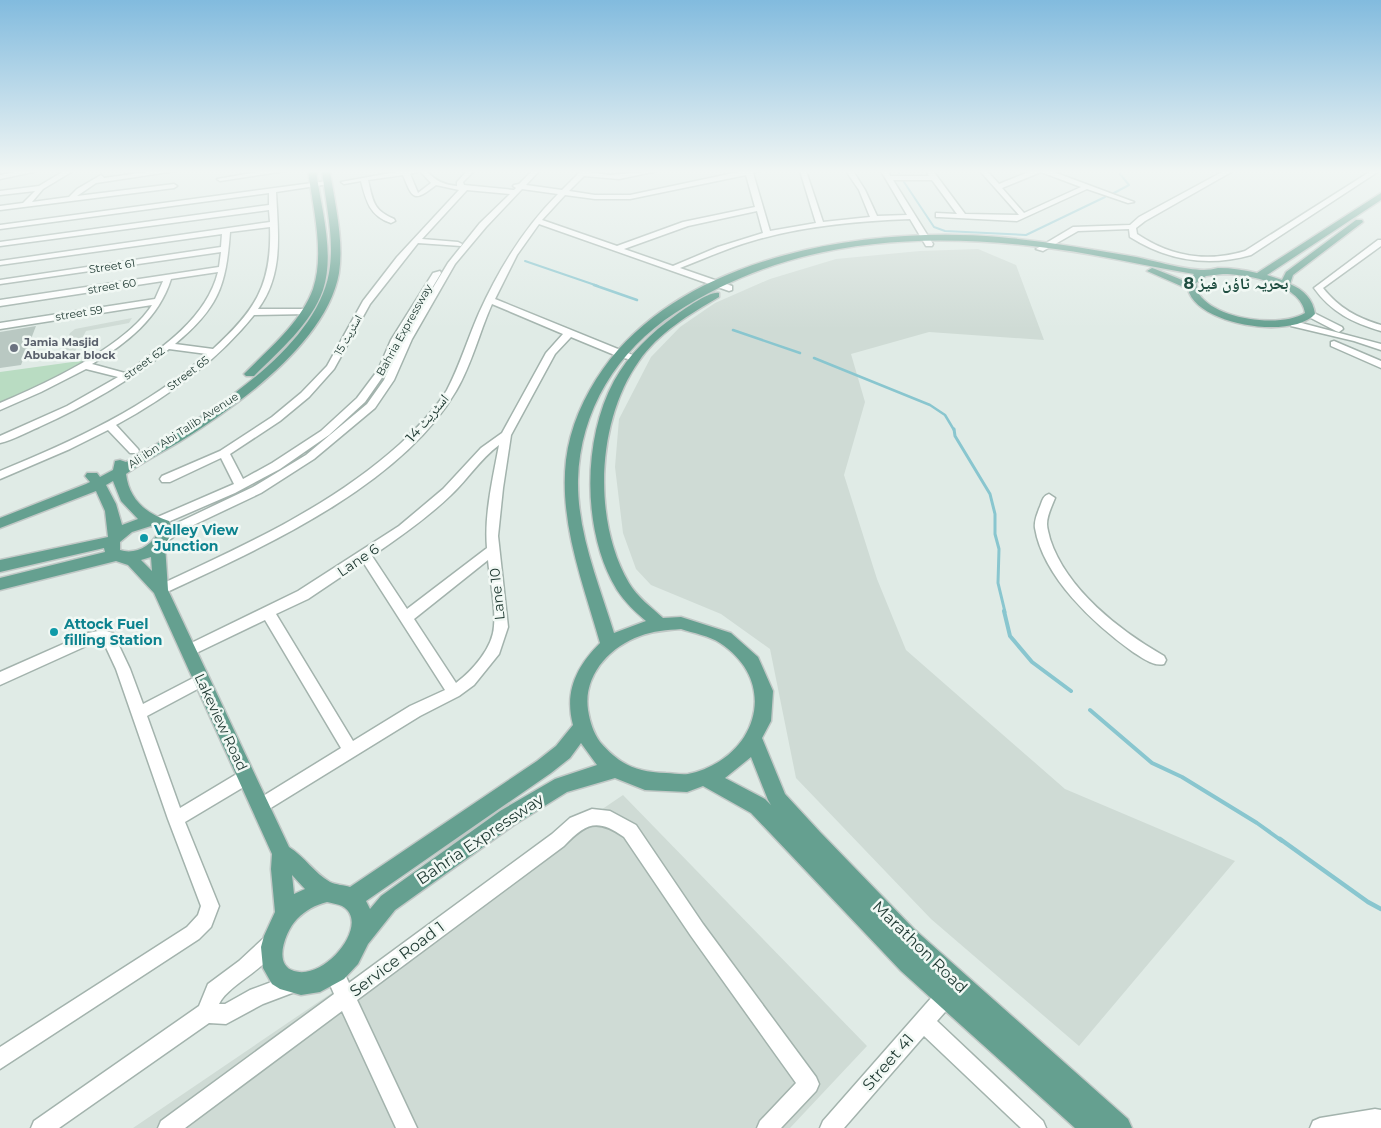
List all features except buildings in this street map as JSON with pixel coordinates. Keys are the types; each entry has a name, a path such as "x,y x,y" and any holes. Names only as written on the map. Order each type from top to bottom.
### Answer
{"main road":[{"name":"Ali ibn Abi Talib Avenue","path":"119,466 134,451 198,413 242,382 290,332 314,300 322,274 318,224"},
{"name":"Ali ibn Abi Talib Avenue","path":"0,523 95,479 231,402 274,366 302,337 319,313 330,287 336,254 332,224"},
{"path":"1259,276 1339,224"},
{"path":"1285,285 1289,274 1359,224"},
{"path":"609,644 589,585 573,515 571,483 575,444 583,418 602,379 620,354 666,313 717,283 754,268 802,254 845,246 926,241 1044,247 1203,274 1228,271 1259,276 1285,285 1306,300 1310,305 1310,314 1307,318 1294,324 1270,325 1228,316 1205,305 1192,293 1190,287 1193,279 1203,274"},
{"path":"659,624 623,586 604,539 596,490 599,452 605,422 613,398 635,358 673,321 729,288 754,276 832,254 926,241"},
{"path":"1044,247 1126,264 1157,273 1190,287"},
{"path":"119,466 120,485 125,498 136,510 164,525 166,530 161,541 160,590"},
{"name":"Ali ibn Abi Talib Avenue","path":"0,516 95,479"},
{"path":"95,479 111,506 118,547 133,560 160,590"},
{"path":"0,584 118,547 129,527 154,521"},
{"path":"0,566 118,547 142,554 161,541"},
{"name":"Lakeview Road","path":"160,590 282,854"},
{"path":"681,623 702,626 740,646 753,662 762,680 765,700 763,721 754,741 734,763 706,778 691,782 659,784 644,781 616,769 601,757 589,743 578,712 582,682 593,662 609,644 633,631 659,624 681,623"},
{"name":"Bahria Expressway","path":"352,898 544,767 563,752 582,727"},
{"name":"Marathon Road","path":"754,741 778,800 813,838 906,936 1119,1128"},
{"name":"Bahria Expressway","path":"361,936 388,903 507,818 562,785 616,769"},
{"name":"Marathon Road","path":"706,778 758,806 909,963 1094,1128"},
{"path":"286,915 286,897 279,868 282,854 294,861 308,878 327,892"},
{"path":"327,892 341,893 352,898 358,905 361,914 361,936 351,956 334,973 313,983 286,981 276,971 272,958 272,942 278,928 286,915 310,897 327,892"}],"street":[{"path":"0,226 17,224"},
{"path":"0,226 19,224"},
{"path":"0,244 151,224"},
{"path":"0,263 89,260 226,231 273,224"},
{"name":"Street 65","path":"0,475 29,464 109,424 146,403 191,373 227,342 262,298 272,270 273,224"},
{"name":"اسٹریٹ 15","path":"166,478 224,453 276,419 305,395 331,367 366,303 432,224"},
{"name":"Bahria Expressway","path":"154,521 240,485 276,466 325,433 361,400 383,370 396,340 412,311 458,244 478,224"},
{"name":"Bahria Expressway","path":"161,541 177,528 257,490 310,457 371,406 389,380 407,339 452,263 483,224"},
{"name":"اسٹریٹ 14","path":"160,590 224,560 308,516 362,480 414,438 444,403 459,376 479,322 490,300 513,255 535,224"},
{"path":"545,224 729,288"},
{"path":"618,249 688,224"},
{"path":"764,224 767,234"},
{"path":"674,268 727,246 767,234 790,228 823,224"},
{"path":"916,224 926,241"},
{"path":"1044,247 1076,229 1132,228 1137,224"},
{"path":"1132,228 1133,235 1145,244 1160,251 1197,260 1219,260 1234,258 1248,253 1295,224"},
{"name":"street 62","path":"0,440 49,419 126,376 155,357 192,324 213,298 224,269 226,231"},
{"path":"416,241 458,244"},
{"path":"1381,242 1318,288 1331,305 1355,320 1381,328"},
{"name":"Street 61","path":"0,282 89,260 225,249"},
{"name":"street 60","path":"0,303 224,269"},
{"path":"0,407 48,385 110,348 145,320 158,300 168,277"},
{"name":"street 59","path":"0,326 158,300"},
{"path":"490,300 620,354 635,358"},
{"path":"251,312 306,312"},
{"path":"1310,314 1357,338 1381,347"},
{"path":"1294,324 1357,338"},
{"name":"Lane 10","path":"261,806 415,711 454,692 470,681 494,650 501,627 492,536 497,488 506,435 551,353 569,333"},
{"path":"1334,344 1381,366"},
{"path":"168,346 215,352"},
{"path":"83,365 126,376"},
{"path":"109,424 134,451"},
{"name":"Lane 6","path":"188,652 303,596 365,556 404,529 447,492 485,450 506,435"},
{"path":"224,453 240,485"},
{"path":"1050,498 1040,526 1049,550 1070,586 1103,620 1137,648 1159,660"},
{"path":"406,618 493,550"},
{"path":"365,556 454,692"},
{"path":"268,613 350,750"},
{"path":"0,680 93,637 102,635 108,637 123,669 176,819 210,906 205,921 193,933 0,1059"},
{"path":"138,714 202,680"},
{"path":"176,819 246,777"},
{"name":"Service Road 1","path":"168,1128 558,840 573,824 594,815 615,820 630,831 698,930 809,1084 767,1128"},
{"path":"41,1128 206,1013 215,991 246,968 272,942"},
{"path":"334,973 407,1128"},
{"path":"206,1013 226,1014 257,997 293,983"},
{"name":"Street 41","path":"830,1128 946,996"},
{"path":"924,1022 1036,1128"},
{"path":"1320,1128 1374,1118 1381,1120"}],"shaded area":[{"path":"978,249 1016,265 1044,340 929,332 851,354 865,402 844,475 877,579 906,650 1065,789 1235,861 1079,1046 931,919 796,778 770,649 721,614 651,585 636,569 623,533 615,467 619,419 651,357 680,327 715,303 770,279 836,259 920,251"},
{"path":"132,318 129,323 86,331 72,357 58,359 70,333 75,329"},
{"path":"623,795 867,1046 790,1128 133,1128"}],"green space":[{"path":"87,360 66,375 0,407 0,372"}],"waterway":[{"path":"932,224 934,227 945,231 1026,235 1050,224"},
{"path":"525,261 598,286"},
{"path":"594,285 637,300"},
{"path":"733,330 800,353"},
{"path":"814,358 930,405 945,415 954,430"},
{"path":"954,429 955,436 990,494 995,514 995,534 999,549 998,583 1005,612"},
{"path":"1004,611 1010,636 1032,662 1071,691"},
{"path":"1090,710 1152,763 1182,777 1257,823 1282,841"},
{"path":"1280,839 1368,902 1381,909"}],"place":[{"name":"Jamia Masjid Abubakar block","path":"14,348"},
{"name":"Valley View Junction","path":"144,538"},
{"name":"Attock Fuel filling Station","path":"54,632"}],"district":[{"name":"بحریہ ٹاؤن فیز 8","path":"1236,283"}]}
